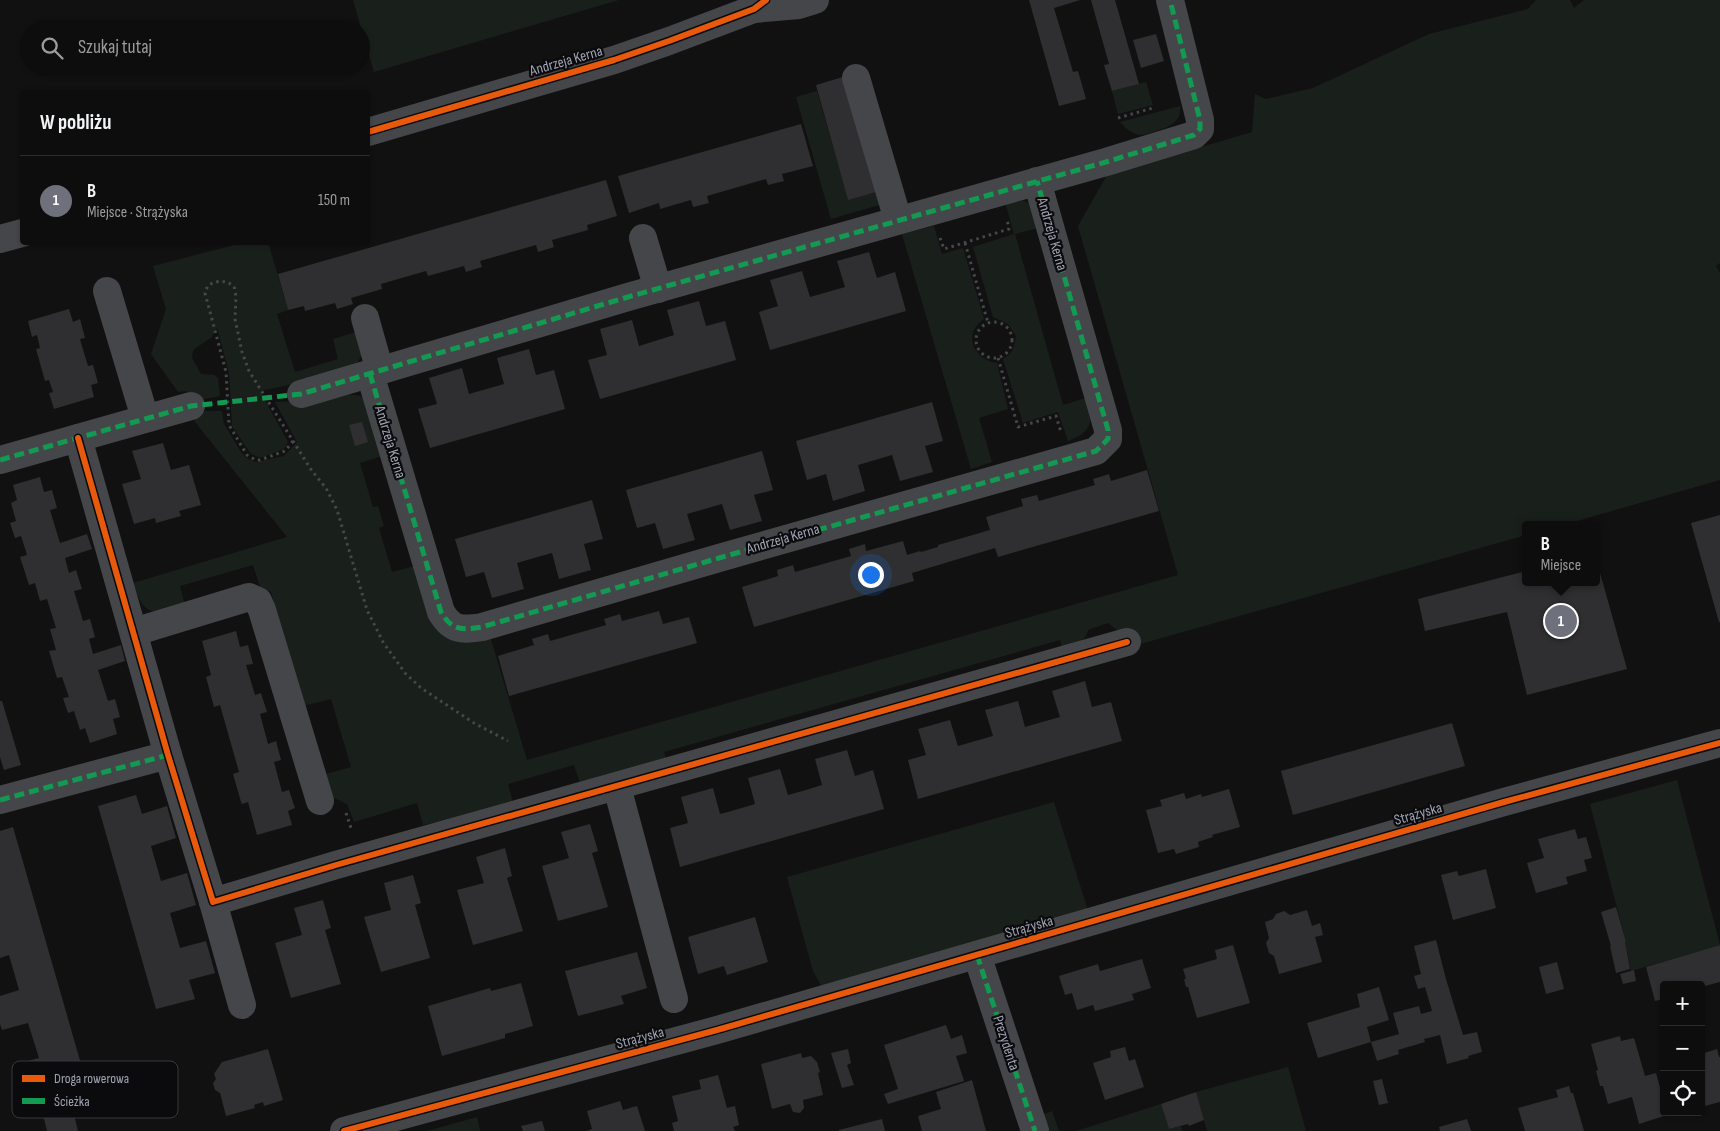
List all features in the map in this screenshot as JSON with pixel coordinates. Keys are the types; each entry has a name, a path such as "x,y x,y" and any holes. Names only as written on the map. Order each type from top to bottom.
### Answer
{"street":[{"name":"Andrzeja Kerna","path":"370,131 614,60 669,42 760,4 799,5 815,0"},
{"name":"Andrzeja Kerna","path":"301,394 1194,135 1200,130 1200,120 1170,0"},
{"path":"856,78 898,220"},
{"name":"Andrzeja Kerna","path":"375,373 441,612 454,627 465,630 482,627 1069,458 1103,446 1108,439 1108,430 1037,181"},
{"path":"0,240 20,234"},
{"path":"643,238 658,289"},
{"path":"107,291 144,418"},
{"path":"365,318 375,373"},
{"path":"0,460 191,406"},
{"path":"78,438 242,1006"},
{"path":"134,632 249,597 258,601 320,802"},
{"path":"213,902 336,864 617,787 1127,642"},
{"name":"Strążyska","path":"344,1131 717,1030 1504,802 1720,743"},
{"path":"0,800 168,755"},
{"path":"617,787 674,999"},
{"name":"Prezydenta","path":"977,955 1035,1131"}],"path":[{"path":"1118,118 1153,108"},
{"path":"965,243 988,323"},
{"path":"293,441 285,451 260,460 254,459 247,455 229,425 226,372 205,292 208,285 218,281 234,286 236,296 235,319 242,352 249,371 312,471 326,488 338,510 367,610 383,642 405,673 421,688 474,723 508,741"},
{"path":"988,323 999,323 1011,334 1012,340 1008,351 998,358 986,356 978,348 979,330 988,323"},
{"path":"998,358 1018,427 1056,416 1069,458"}],"shaded area":[{"path":"353,0 619,0 374,72 370,58 370,20 359,20"},
{"path":"1536,0 1570,0 1574,8 1584,0 1720,0 1720,263 1716,266 1720,273 1720,480 1577,521 1522,521 1522,536 1137,645 1108,623 1088,630 1082,641 1063,651 1060,640 664,752 667,763 581,786 574,765 508,784 514,806 423,825 417,803 354,822 347,804 330,796 323,775 351,767 331,699 303,706 271,592 260,587 253,565 180,586 186,609 151,611 146,608 137,595 133,583 287,537 195,422 193,411 222,411 224,424 241,452 248,459 256,462 284,456 297,442 275,402 301,401 347,394 361,396 365,401 382,456 360,463 373,507 378,506 384,526 379,528 392,572 415,566 422,597 430,619 443,635 451,638 490,636 527,760 1178,575 1078,226 1107,175 1252,132 1255,94 1266,99 1313,88 1429,34 1528,9"},
{"path":"1146,82 1153,105 1118,114 1112,91"},
{"path":"817,91 848,199 876,192 879,205 831,219 796,97"},
{"path":"1180,106 1179,116 1174,123 1148,134 1140,135 1134,133 1120,122"},
{"path":"1018,200 1031,205 1042,227 1015,234 1063,405 1089,397 1091,419 1089,425 1083,433 1068,441 1058,412 1023,423 1003,359 1013,349 1016,336 1008,324 993,317 973,247 1014,234 1005,202"},
{"path":"934,226 942,254 963,248 984,319 973,332 973,345 982,357 997,363 1008,409 979,418 992,462 971,469 902,234"},
{"path":"234,245 269,245 288,310 277,314 295,372 338,359 333,339 356,332 362,355 356,365 293,384 260,391 288,442 284,449 258,457 250,453 232,426 229,373 217,328 212,337 193,350 192,358 201,374 214,375 218,378 220,396 190,402 187,391 178,392 151,354 166,309 153,266"},
{"path":"1677,780 1720,945 1631,971 1626,942 1590,804"},
{"path":"1054,802 1089,914 824,991 813,971 787,877"},
{"path":"1288,1067 1306,1131 1207,1131 1196,1092"},
{"path":"1161,1104 1169,1129 1181,1126 1182,1131 1076,1131"},
{"path":"1052,1111 1059,1131 1044,1131 1039,1116"},
{"path":"477,1117 480,1131 427,1131"}],"building":[{"path":"1029,0 1080,0 1054,8 1073,72 1078,71 1086,99 1059,106"},
{"path":"1091,0 1115,0 1139,84 1112,91 1104,65 1109,64"},
{"path":"1156,34 1164,61 1141,68 1133,40"},
{"path":"843,77 876,192 848,200 816,85"},
{"path":"801,124 813,166 782,174 784,181 768,185 766,179 707,196 709,203 693,207 691,200 660,209 659,203 629,213 618,176"},
{"path":"606,180 617,216 587,225 588,230 552,240 554,247 538,252 536,245 480,261 482,267 466,272 464,266 428,276 426,271 381,284 382,289 351,298 353,304 337,309 335,303 305,311 304,306 288,310 278,274"},
{"path":"869,252 877,278 895,272 906,311 770,350 759,312 778,306 770,280 802,271 810,297 845,287 837,261"},
{"path":"699,301 706,326 725,321 736,360 600,399 588,360 607,355 600,329 632,320 639,346 674,335 667,310"},
{"path":"69,309 73,322 80,319 85,338 80,339 88,366 93,365 98,383 91,385 94,397 54,409 49,393 53,392 49,380 45,381 36,349 40,348 37,335 32,337 28,321"},
{"path":"529,349 536,375 554,370 565,409 430,448 418,409 437,404 429,378 462,368 469,394 504,384 497,358"},
{"path":"932,402 943,441 925,446 933,472 900,481 892,455 858,465 865,491 833,501 826,474 807,480 796,441"},
{"path":"362,422 368,442 355,446 349,425"},
{"path":"163,443 171,470 189,465 201,505 179,511 181,516 156,523 155,518 134,524 122,484 141,479 132,451"},
{"path":"762,451 773,490 754,495 762,521 730,530 722,504 687,514 695,540 663,549 655,523 637,528 626,490"},
{"path":"1147,470 1159,511 998,557 995,548 912,573 914,581 754,627 742,587 778,576 777,570 793,565 795,572 851,556 849,549 865,544 866,551 903,541 907,555 921,552 938,547 938,545 990,530 986,517 1023,506 1021,499 1037,495 1039,501 1095,485 1093,479 1109,474 1111,481"},
{"path":"40,477 44,492 52,490 57,508 50,510 60,543 87,534 92,549 65,558 69,573 76,570 82,589 74,591 83,621 90,619 95,637 89,639 93,654 121,645 125,661 98,670 108,701 115,699 120,717 113,719 117,734 90,743 85,728 80,730 74,711 68,713 63,698 69,697 62,677 57,678 49,651 56,650 50,629 56,628 47,599 40,601 35,583 29,585 20,557 27,555 21,536 15,538 10,523 16,521 11,503 17,500 13,485"},
{"path":"592,500 603,539 584,544 591,570 559,579 552,553 534,558 517,563 524,589 492,598 484,572 466,577 455,539"},
{"path":"1720,515 1720,622 1719,622 1691,523"},
{"path":"1522,572 1522,586 1600,586 1600,573 1627,669 1527,695 1507,612 1425,631 1418,599"},
{"path":"659,611 663,624 689,617 697,643 509,696 498,656 534,645 532,639 548,634 550,641 606,625 604,619 620,614 622,621"},
{"path":"236,631 240,647 248,645 253,664 246,665 255,695 261,693 267,712 260,714 268,744 276,741 281,760 274,762 282,792 289,790 295,808 288,811 292,825 257,835 248,802 242,804 233,774 239,772 220,705 214,707 206,677 211,675 202,641"},
{"path":"1085,681 1092,707 1111,702 1122,741 918,799 908,760 926,755 918,729 950,720 958,746 993,736 985,710 1018,701 1025,727 1060,717 1052,691"},
{"path":"0,701 2,701 21,765 4,770 0,757"},
{"path":"1452,723 1465,766 1293,815 1281,771"},
{"path":"847,750 855,776 873,770 884,809 680,867 670,828 688,823 681,797 713,788 720,814 728,812 755,804 748,778 780,769 788,795 806,790 822,785 815,759"},
{"path":"1229,789 1240,827 1212,835 1213,837 1198,842 1199,847 1176,854 1174,849 1158,853 1146,810 1162,806 1160,800 1184,793 1186,799 1201,794 1202,797"},
{"path":"136,795 142,814 167,806 176,838 151,846 161,881 187,873 196,905 170,913 180,948 206,941 215,973 189,980 195,999 156,1009 98,806"},
{"path":"590,824 598,851 592,853 608,907 558,921 542,866 569,858 561,832"},
{"path":"13,827 80,1061 27,1061 39,1058 28,1023 2,1030 0,1024 0,996 19,990 9,955 0,958 0,831"},
{"path":"1575,829 1578,839 1586,837 1592,858 1584,860 1587,871 1566,877 1568,884 1536,893 1527,863 1544,858 1538,839"},
{"path":"505,848 512,876 507,878 523,931 473,945 457,890 484,883 476,857"},
{"path":"1486,869 1496,908 1453,920 1441,875 1457,871 1459,876"},
{"path":"413,875 421,903 415,905 430,958 381,972 364,917 391,910 384,883"},
{"path":"323,900 331,928 325,930 341,984 291,998 275,943 302,935 294,908"},
{"path":"1616,907 1626,942 1630,969 1616,973 1611,946 1601,912"},
{"path":"1307,910 1312,926 1320,923 1323,935 1315,937 1322,962 1279,974 1274,956 1269,953 1266,943 1269,938 1265,922 1284,911 1290,915"},
{"path":"755,917 768,962 727,975 724,966 698,974 688,937"},
{"path":"1436,940 1463,1035 1477,1032 1482,1052 1447,1064 1440,1035 1424,1039 1425,1042 1398,1050 1399,1054 1377,1061 1371,1042 1399,1034 1393,1013 1419,1006 1421,1014 1432,1011 1425,987 1418,989 1414,976 1421,974 1414,946"},
{"path":"1233,945 1250,1003 1197,1018 1188,987 1186,987 1183,969 1217,959 1215,950"},
{"path":"1720,945 1720,982 1705,986 1705,981 1660,981 1660,1000 1655,1001 1646,967"},
{"path":"637,952 647,988 621,996 624,1004 578,1016 565,971"},
{"path":"1142,959 1151,988 1132,994 1134,1000 1095,1011 1093,1005 1077,1010 1072,993 1065,995 1059,976 1098,964 1100,971"},
{"path":"1557,962 1564,989 1546,994 1539,967"},
{"path":"1634,970 1636,981 1623,984 1620,974"},
{"path":"521,983 533,1026 505,1034 505,1038 442,1056 428,1006 490,988 491,991"},
{"path":"1379,987 1389,1020 1367,1027 1371,1042 1318,1058 1307,1023 1360,1007 1357,994"},
{"path":"946,1025 951,1039 962,1035 967,1053 956,1056 964,1081 888,1104 884,1094 898,1089 884,1045"},
{"path":"1620,1036 1621,1041 1634,1038 1645,1076 1656,1073 1660,1088 1660,1116 1664,1116 1639,1124 1632,1097 1608,1104 1603,1086 1600,1086 1591,1044"},
{"path":"1125,1047 1129,1061 1135,1059 1144,1087 1105,1100 1093,1063 1111,1057 1110,1051"},
{"path":"268,1049 283,1100 264,1106 263,1102 254,1105 255,1108 226,1116 220,1093 215,1090 213,1083 216,1079 214,1074 222,1062"},
{"path":"848,1049 851,1063 847,1065 854,1085 842,1088 831,1053"},
{"path":"1717,1049 1720,1057 1720,1102 1705,1106 1705,1071 1705,1053"},
{"path":"801,1053 802,1058 811,1056 817,1062 823,1095 803,1100 804,1108 800,1113 793,1112 790,1104 772,1109 761,1064"},
{"path":"718,1075 727,1108 735,1106 739,1125 733,1127 735,1131 674,1131 672,1123 678,1121 672,1096 701,1089 699,1080"},
{"path":"1382,1079 1388,1103 1379,1105 1373,1081"},
{"path":"972,1080 986,1131 922,1131 918,1116 941,1109 936,1092"},
{"path":"1569,1086 1571,1093 1573,1093 1584,1131 1525,1131 1518,1108 1558,1097 1556,1090"},
{"path":"1196,1092 1204,1120 1189,1126 1188,1124 1169,1129 1161,1104"},
{"path":"620,1101 623,1110 637,1106 645,1131 587,1131 592,1129 587,1111"},
{"path":"44,1118 75,1118 78,1131 47,1131"},
{"path":"882,1119 885,1131 839,1131 839,1130"},
{"path":"1467,1119 1471,1131 1440,1131 1439,1127"},
{"path":"542,1121 545,1131 523,1131 521,1126"}],"marked path":[{"path":"0,460 191,406 301,394 628,297 1106,162 1194,135 1200,129 1200,120 1170,0"},
{"path":"370,374 441,612 449,623 463,629 482,627 1096,451 1108,439 1108,430 1037,181"},
{"path":"0,800 168,755"},
{"path":"977,955 1035,1131"}],"cycle path":[{"path":"370,131 614,60 754,9 766,0"},
{"path":"78,438 168,755 213,902 336,865 1127,642"},
{"path":"344,1131 717,1030 1504,802 1720,743"}],"place":[{"name":"B","path":"1561,621"}]}
